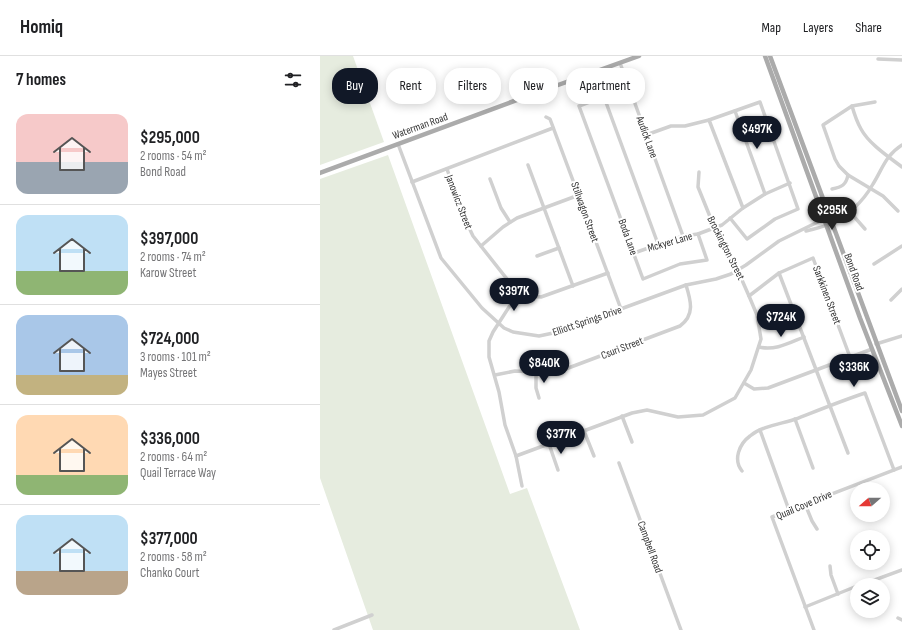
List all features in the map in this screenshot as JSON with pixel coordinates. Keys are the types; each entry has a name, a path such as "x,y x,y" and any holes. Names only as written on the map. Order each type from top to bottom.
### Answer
{"main road":[{"name":"Waterman Road","path":"320,173 639,56"},
{"name":"Bond Road","path":"765,56 827,218"},
{"name":"Bond Road","path":"770,56 827,218 860,318 902,426"},
{"name":"Bond Road","path":"829,224 902,412"},
{"path":"860,318 865,321 873,342 876,344"}],"street":[{"path":"878,58 902,60"},
{"name":"Audick Lane","path":"620,63 622,68"},
{"path":"646,135 671,126 686,126 709,120 760,102 798,208 775,219 747,239 730,218"},
{"path":"875,102 852,106 823,125 837,163 848,175 883,196 898,211"},
{"name":"Boda Lane","path":"584,104 579,106 643,279 680,264 707,260 698,234"},
{"path":"607,104 658,244"},
{"name":"Audick Lane","path":"635,104 683,236"},
{"path":"852,106 858,124 864,134 902,167"},
{"path":"735,111 765,194"},
{"name":"Stillwagon Street","path":"546,117 550,119 621,310"},
{"path":"709,120 743,208"},
{"path":"412,182 553,128"},
{"name":"Elliott Springs Drive","path":"398,144 441,258 482,308 504,328 514,332 539,336 558,332 686,285 716,279 738,271 779,241 798,233"},
{"path":"798,233 829,224 850,212 863,199 888,156 902,144"},
{"path":"528,165 573,286"},
{"name":"Janowicz Street","path":"447,168 468,226 480,246 518,292"},
{"name":"Brockington Street","path":"516,456 632,413 647,410 678,417 703,415 735,398 751,370 761,339 757,315 738,271 715,228 698,187 699,172"},
{"path":"832,189 838,188 847,182 848,175"},
{"path":"490,179 501,208 510,222"},
{"name":"Mckyer Lane","path":"634,253 683,236 698,234 722,225 743,208 765,194 790,184"},
{"path":"480,246 517,218 579,195"},
{"path":"798,233 827,218 853,208"},
{"path":"850,212 865,229"},
{"path":"874,264 902,246"},
{"path":"537,256 559,248"},
{"name":"Sarkkinen Street","path":"749,296 779,273 813,258 850,357"},
{"path":"522,486 516,456 505,425 495,375 489,357 490,341 493,332 518,292 528,296 541,297 608,273"},
{"path":"779,273 848,453"},
{"name":"Csuri Street","path":"495,375 515,371 536,372 563,370 680,326 690,316 691,309 686,285"},
{"path":"891,300 902,289"},
{"path":"876,344 902,336"},
{"path":"758,347 767,349 778,347 804,337"},
{"path":"744,383 754,389 768,388 872,349"},
{"path":"536,372 536,388 539,398"},
{"path":"742,471 737,459 741,445 749,436 760,430 795,419 865,393 894,470"},
{"path":"622,416 632,442"},
{"path":"795,419 813,468"},
{"path":"760,430 789,510"},
{"path":"584,431 594,456"},
{"path":"549,444 558,470"},
{"name":"Campbell Road","path":"620,463 681,630"},
{"name":"Quail Cove Drive","path":"814,630 772,517 902,467"},
{"path":"805,504 817,529"},
{"path":"830,566 831,575 838,594"},
{"path":"880,578 902,570"},
{"path":"805,607 850,589"},
{"path":"334,630 372,616"}],"shaded area":[{"path":"320,56 353,56 357,68 332,68 332,104 370,104 384,142 320,165"},
{"path":"388,155 510,494 527,488 580,630 373,630 320,478 320,179"}]}
